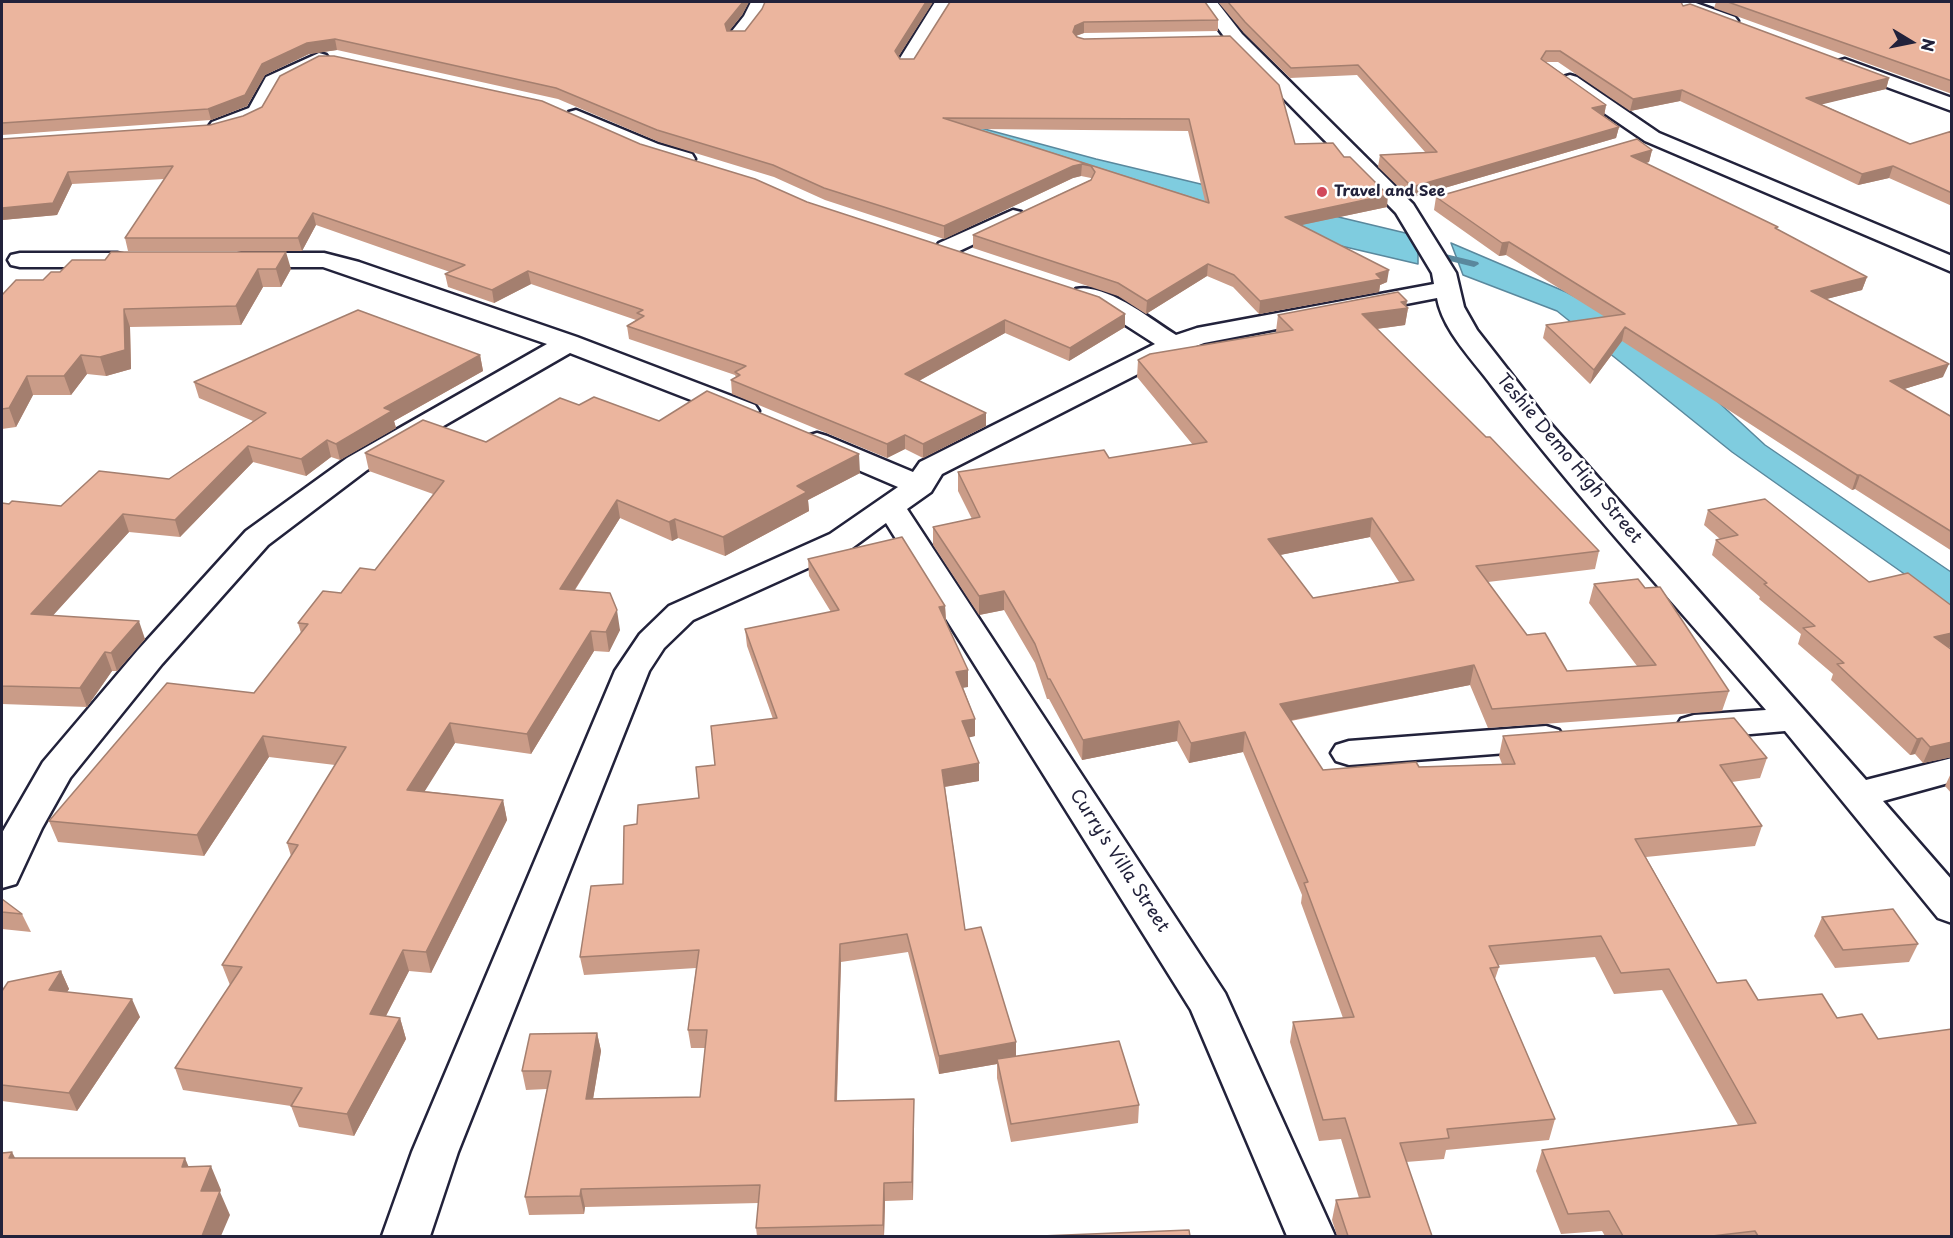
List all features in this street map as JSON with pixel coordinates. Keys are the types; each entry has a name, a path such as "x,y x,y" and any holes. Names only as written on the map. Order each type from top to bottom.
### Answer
{"street":[{"path":"737,36 752,18 760,2"},
{"path":"907,63 944,2"},
{"name":"Teshie Demo High Street","path":"1208,2 1235,38 1405,209 1427,243 1445,281 1451,307 1466,332 1538,427 1794,719 1952,908"},
{"path":"1678,2 1744,26"},
{"path":"1212,38 1235,38"},
{"path":"200,129 238,121 257,112 273,81 317,60 337,58"},
{"path":"1831,60 1952,105"},
{"path":"1551,68 1652,137 1952,265"},
{"path":"559,109 650,149 708,167"},
{"path":"1630,144 1652,137"},
{"path":"1405,209 1428,202"},
{"path":"979,259 936,245 1030,209"},
{"path":"20,260 136,260"},
{"path":"217,260 324,260 568,343 769,421"},
{"path":"406,1236 435,1152 632,671 652,641 681,613 841,541 905,495 930,468 1174,345 1197,336 1445,281"},
{"path":"1065,287 1108,303 1174,345"},
{"path":"2,874 12,828 150,657 257,538 357,464 568,343"},
{"path":"795,433 905,495"},
{"name":"Curry's Villa Street","path":"905,495 1210,1005 1311,1236"},
{"path":"1665,729 1794,719"},
{"path":"1349,753 1583,735"},
{"path":"1857,795 1952,770"}],"water":[{"path":"903,107 1096,159 1418,236 1418,264 1307,238 937,129"},
{"path":"1451,243 1566,292 1640,330 1765,445 1951,572 1951,607 1732,452 1557,311 1463,275"}],"building":[{"path":"2,2 743,2 725,24 727,31 745,31 765,2 926,2 895,51 900,59 914,59 950,2 1205,2 1218,20 1084,22 1075,26 1073,32 1077,37 1084,39 1230,36 1279,85 1295,144 1333,143 1344,157 1350,157 1388,195 1285,217 1389,270 1376,274 1381,279 1260,301 1234,275 1208,264 1147,301 1118,283 973,235 1091,180 1095,172 1091,166 1082,164 1073,166 944,226 824,188 773,165 657,130 556,88 335,39 307,43 262,64 245,95 208,109 2,123","holes":["943,118 1189,119 1209,203"]},
{"path":"1228,2 1681,2 1683,6 1690,4 1889,78 1806,98 1910,144 1952,131 1952,193 1893,166 1862,174 1682,90 1633,99 1560,51 1546,51 1541,59 1606,105 1592,108 1619,127 1412,187 1380,155 1437,152 1358,65 1291,68"},
{"path":"1728,2 1952,2 1952,81"},
{"path":"319,56 334,56 542,101 640,144 755,179 807,202 1099,297 1125,314 1070,348 1005,320 905,374 986,413 923,444 905,435 887,444 731,380 740,375 735,372 746,366 627,326 644,316 637,313 643,310 528,271 492,290 445,274 465,265 313,213 298,238 125,238 173,166 68,172 53,203 2,208 2,139 210,125 243,116 262,107 280,76"},
{"path":"1637,139 1652,150 1631,156 1778,227 1775,228 1867,277 1811,291 1949,364 1890,381 1952,417 1952,532 1857,475 1625,327 1594,370 1546,325 1625,314 1509,242 1502,243 1436,197"},
{"path":"111,252 286,252 276,269 258,269 236,306 124,309 125,350 100,357 81,355 64,376 27,376 9,408 2,409 2,295 16,280 43,280 51,272 60,272 72,260 105,260"},
{"path":"1398,292 1407,301 1401,302 1408,308 1362,314 1486,437 1490,437 1599,551 1476,566 1527,635 1545,633 1567,671 1656,665 1594,584 1638,579 1645,588 1660,587 1729,691 1492,709 1474,665 1280,704 1323,770 1416,762 1419,767 1515,764 1503,736 1734,718 1767,758 1720,765 1762,826 1635,839 1717,983 1746,980 1758,1000 1822,994 1837,1018 1862,1014 1878,1039 1952,1029 1952,1236 1758,1236 1755,1231 1712,1236 1623,1236 1609,1211 1568,1214 1542,1150 1756,1123 1669,969 1621,973 1601,936 1489,946 1499,967 1490,968 1555,1119 1447,1129 1449,1138 1400,1143 1432,1236 1348,1236 1336,1200 1370,1197 1345,1118 1323,1120 1293,1022 1354,1017 1304,883 1308,882 1245,732 1191,743 1179,721 1083,740 1048,679 1035,644 1004,591 979,596 933,527 980,517 958,472 1104,450 1109,458 1207,442 1138,360 1150,354 1293,330 1278,315","holes":["1372,518 1414,580 1313,598 1268,539"]},
{"path":"358,310 480,355 384,408 392,411 336,444 327,440 301,459 248,446 175,520 123,514 31,614 139,621 111,653 105,652 80,688 2,686 2,503 9,504 12,501 61,506 99,471 169,479 266,413 194,382"},
{"path":"707,391 859,454 797,486 807,492 723,537 675,519 669,522 617,500 560,589 610,593 617,610 606,632 591,631 527,734 450,723 407,790 503,800 426,952 403,950 370,1014 400,1018 347,1114 291,1106 302,1088 175,1068 242,967 222,965 298,845 287,843 346,747 263,736 197,835 49,821 167,683 254,693 308,624 298,623 323,591 341,593 360,568 375,570 444,481 365,453 423,420 486,442 560,398 579,405 594,397 659,421"},
{"path":"1765,499 1869,582 1908,573 1952,606 1952,633 1934,637 1952,650 1952,742 1930,747 1922,738 1917,739 1837,664 1844,663 1803,628 1815,626 1716,540 1738,535 1708,510"},
{"path":"902,537 945,606 939,607 968,670 956,672 975,719 962,721 979,763 942,770 965,930 981,927 1016,1042 939,1056 907,934 840,944 835,1101 914,1099 912,1182 884,1183 883,1225 756,1228 760,1185 581,1189 580,1196 525,1197 551,1071 522,1071 530,1034 597,1033 586,1099 700,1097 707,1030 688,1030 699,950 580,957 591,886 623,884 624,826 637,824 638,805 699,798 696,767 715,765 711,726 777,718 745,629 839,610 808,559"},
{"path":"2,899 22,914 2,912"},
{"path":"1893,909 1918,944 1843,950 1822,917"},
{"path":"61,971 49,990 132,999 69,1093 2,1085 2,991 8,982"},
{"path":"1119,1041 1139,1105 1011,1124 997,1059"},
{"path":"12,1152 9,1158 185,1158 182,1167 211,1166 201,1191 220,1191 202,1236 2,1236 2,1153"},
{"path":"1189,1230 1190,1236 1041,1236"}],"waterway":[{"path":"1429,253 1474,264"}],"place":[{"name":"Travel and See","path":"1322,192"}]}
